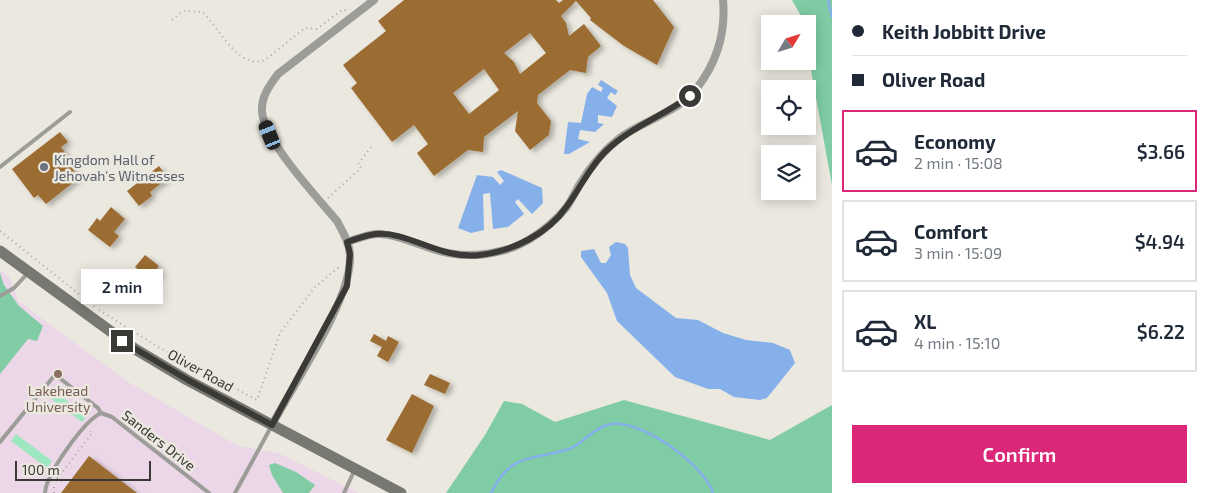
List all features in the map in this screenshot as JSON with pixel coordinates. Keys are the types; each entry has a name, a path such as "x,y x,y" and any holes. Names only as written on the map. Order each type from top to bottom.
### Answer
{"main road":[{"name":"Oliver Road","path":"0,251 135,349 272,425 356,467 401,493"}],"street":[{"path":"272,425 347,286 350,254 347,242 337,221 270,135 262,112 268,88 278,74 374,0"},
{"path":"347,242 378,233 398,236 439,251 469,255 503,251 522,243 555,220 567,207 592,166 621,137 666,112 696,90 717,56 724,20 723,0"}],"lane":[{"path":"0,167 70,112"},
{"path":"0,296 14,288 28,272"},
{"path":"0,442 54,376 57,376 98,408 101,413"},
{"name":"Sanders Drive","path":"45,493 47,482 53,472 84,428 95,416 101,413 112,418 209,493"},
{"path":"235,493 272,425"},
{"path":"343,493 356,467"}],"path":[{"path":"172,20 183,11 195,10 202,12 232,48 258,61 265,60 306,28 317,29 342,10 359,12"},
{"path":"326,199 361,168 358,164 372,146"},
{"path":"0,231 98,309 160,348 257,400 280,332 316,287 339,268"},
{"path":"54,493 57,478 92,432 84,428"},
{"path":"57,478 65,483"}],"shaded area":[{"name":"Lakehead University","path":"0,270 10,278 18,300 128,382 238,446 278,453 359,493 0,493"}],"green space":[{"path":"792,0 832,0 832,185 816,98 816,80 813,80 811,70 816,70 816,15 800,14"},
{"path":"0,273 4,285 19,306 43,326 37,341 28,339 0,374"},
{"path":"50,388 87,416 82,422 46,395"},
{"path":"624,400 770,440 832,405 832,493 446,493 485,435 504,401 522,404 555,422"},
{"path":"16,434 52,461 47,468 11,441"},
{"path":"275,463 296,472 315,485 309,493 283,493 272,475 269,465"}],"water":[{"path":"601,80 618,91 615,95 611,92 607,98 617,106 612,117 598,115 598,123 604,124 595,132 580,130 578,139 590,142 569,154 564,154 568,122 581,123 587,94 592,87 601,92 603,88 598,85"},
{"path":"501,170 542,188 543,203 532,214 518,199 515,202 524,214 508,227 493,229 490,193 483,194 484,230 471,233 458,228 477,175 493,177 500,185 504,181 497,172"},
{"path":"616,242 625,244 628,248 630,275 636,288 676,318 698,320 723,333 746,340 773,343 790,350 795,363 767,398 760,400 734,397 720,389 708,389 675,377 617,321 607,293 581,257 581,251 594,249 601,263 606,263 611,255 609,247"}],"building":[{"path":"404,0 556,0 559,3 563,0 653,0 674,27 657,65 624,46 590,20 591,18 576,1 561,16 566,23 569,36 584,24 601,46 588,57 586,73 570,70 538,95 537,103 551,121 549,135 530,150 515,131 518,111 484,137 483,152 468,150 434,176 417,153 428,144 414,125 392,142 351,88 357,83 343,65 386,31 378,21","holes":["530,33 546,53 520,74 514,62 504,53","484,69 499,90 469,114 453,93"]},
{"name":"Kingdom Hall of Jehovah's Witnesses","path":"60,132 68,142 61,147 75,166 72,168 79,178 46,204 38,195 34,198 12,169"},
{"path":"159,166 168,178 150,192 152,196 139,206 127,191"},
{"path":"111,207 125,219 114,232 119,236 110,247 88,230 97,218 100,221"},
{"path":"145,255 159,266 157,268 161,272 154,282 135,267"},
{"path":"374,334 386,341 388,336 399,342 388,362 377,356 382,347 370,341"},
{"path":"430,374 450,383 445,394 424,385"},
{"path":"412,394 434,406 412,453 386,440"},
{"path":"89,456 137,493 61,493"}],"waterway":[{"path":"828,0 832,17"},
{"path":"491,493 506,471 514,464 533,457 569,449 602,427 620,424 635,427 668,445 697,469 713,493"}],"place":[{"name":"Kingdom Hall of Jehovah's Witnesses","path":"44,167"},
{"name":"Lakehead University","path":"58,374"}],"route":[{"path":"122,341 188,380 272,425 310,358 347,286 350,254 347,242 378,233 398,236 439,251 459,255 478,255 503,251 522,243 538,234 555,220 567,207 592,166 621,137 661,115 690,96"}]}
